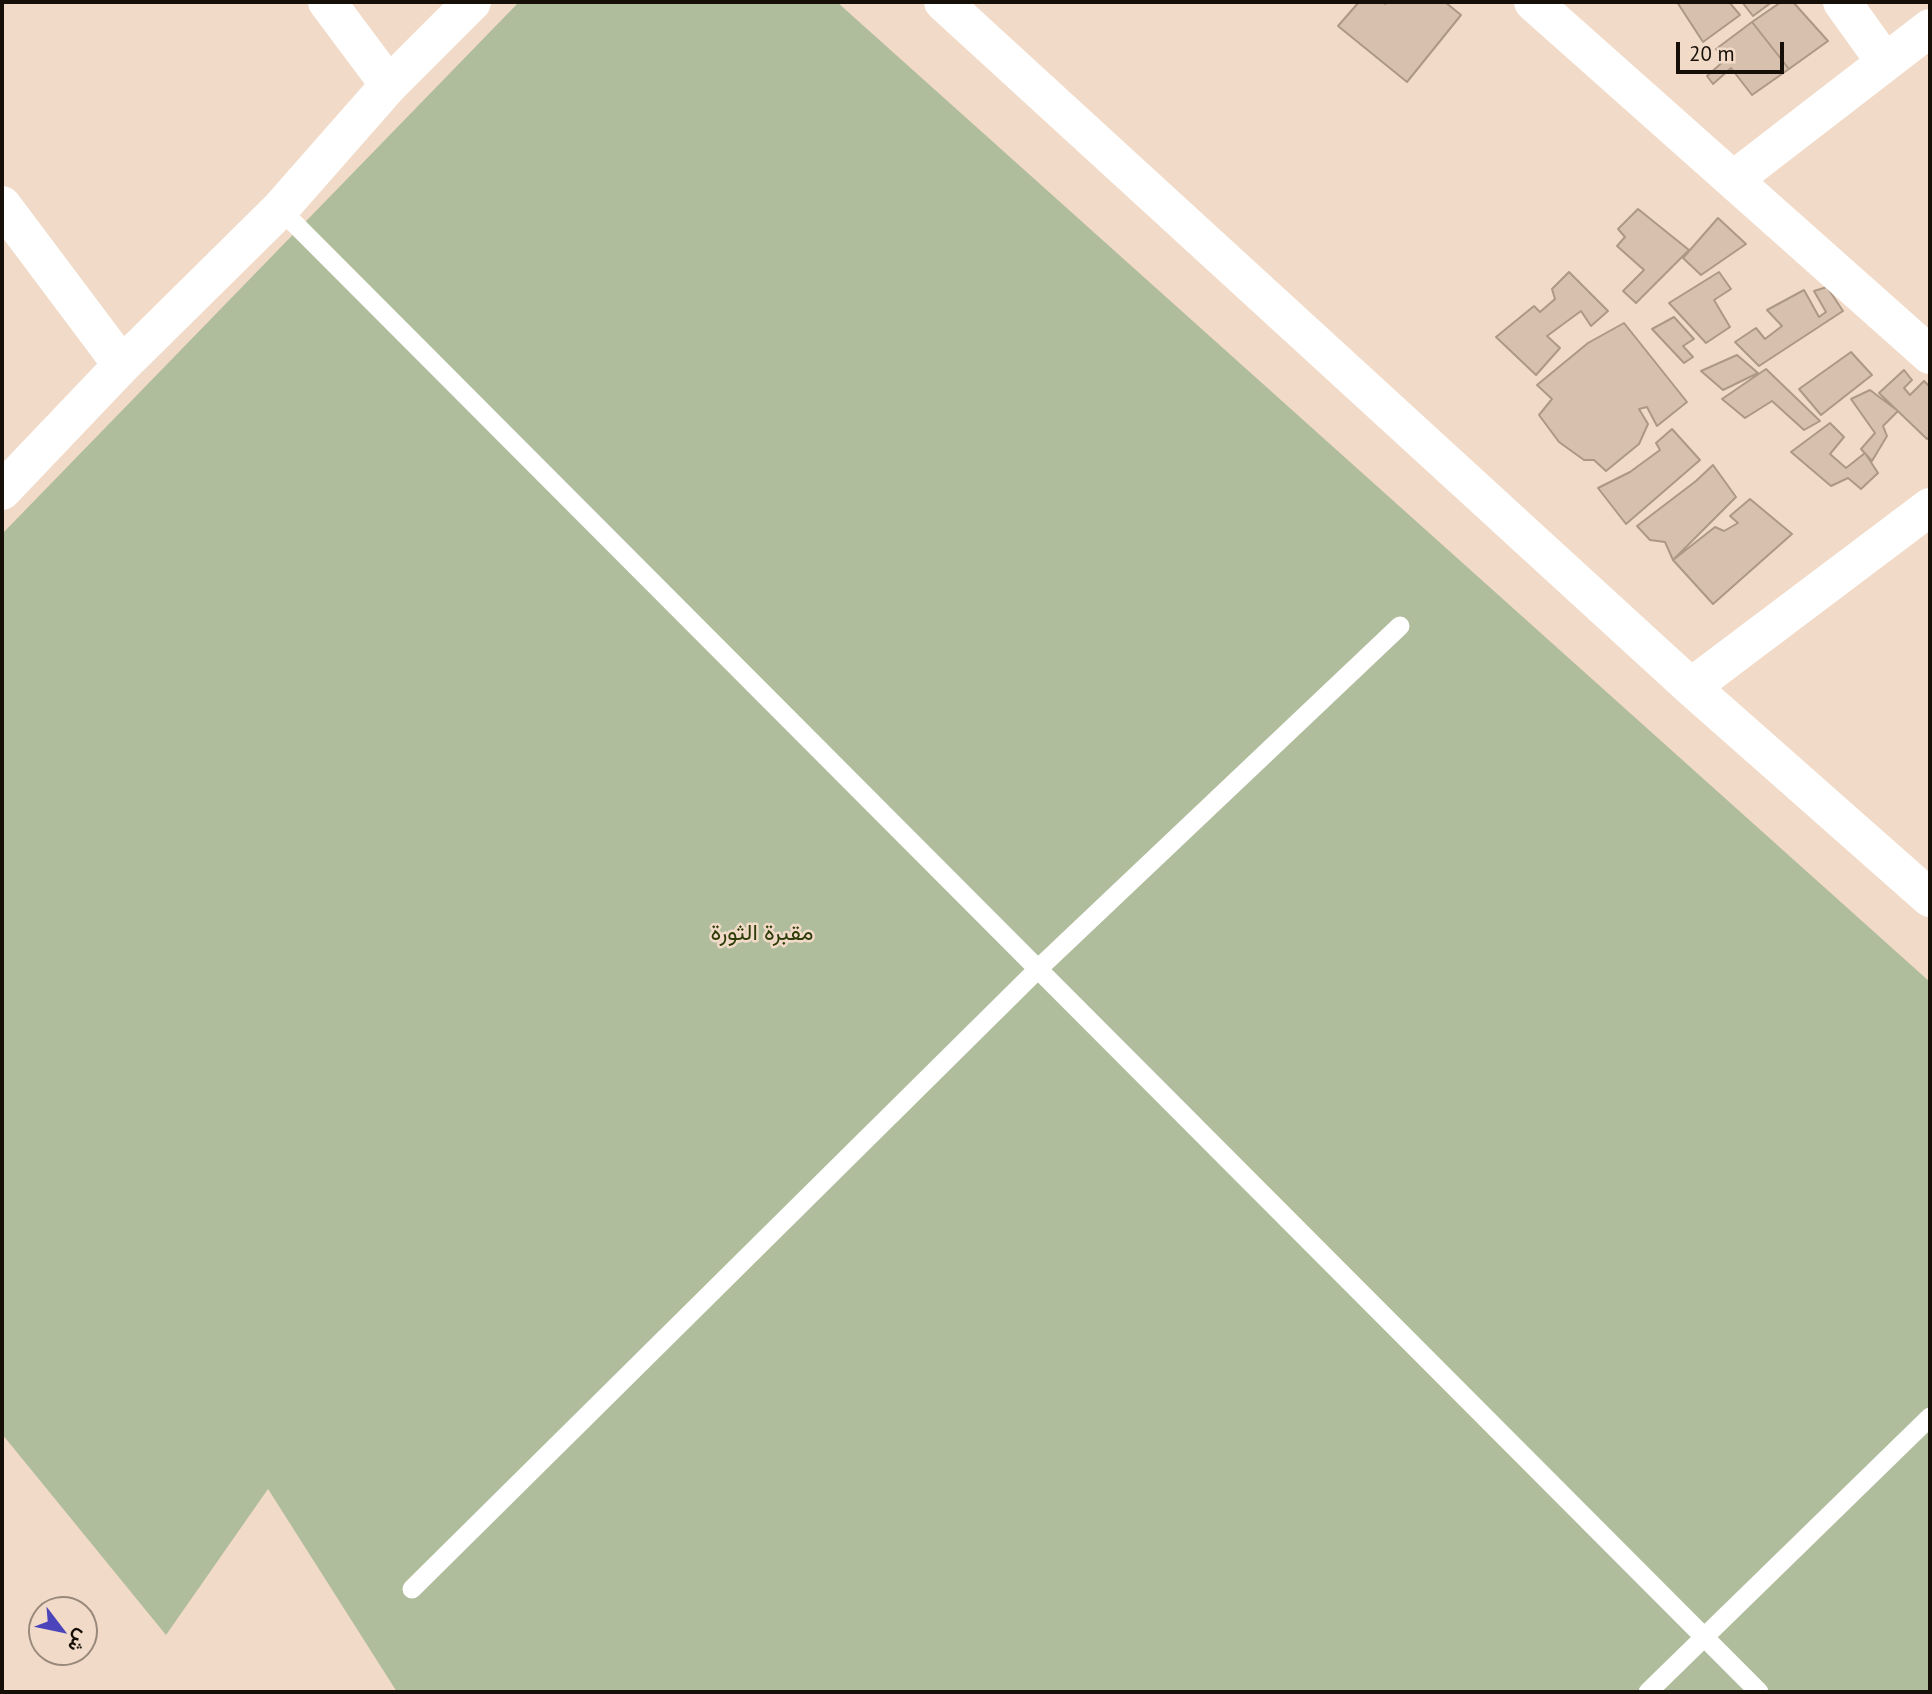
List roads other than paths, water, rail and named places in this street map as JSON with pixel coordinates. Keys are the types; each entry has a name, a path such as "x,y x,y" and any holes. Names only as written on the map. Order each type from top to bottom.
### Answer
{"street":[{"path":"327,2 389,85"},
{"path":"2,491 122,365 281,209 389,85 472,2"},
{"path":"943,2 1691,687 1930,898"},
{"path":"1533,2 1930,355"},
{"path":"1842,2 1885,62"},
{"path":"1733,180 1930,28"},
{"path":"2,205 122,365"},
{"path":"1691,687 1930,507"}],"lane":[{"path":"281,209 1759,1692"},
{"path":"412,1590 1038,969 1400,626"},
{"path":"1648,1692 1930,1417"}],"park label":[{"name":"مقبرة الثورة","path":"762,933"}]}
